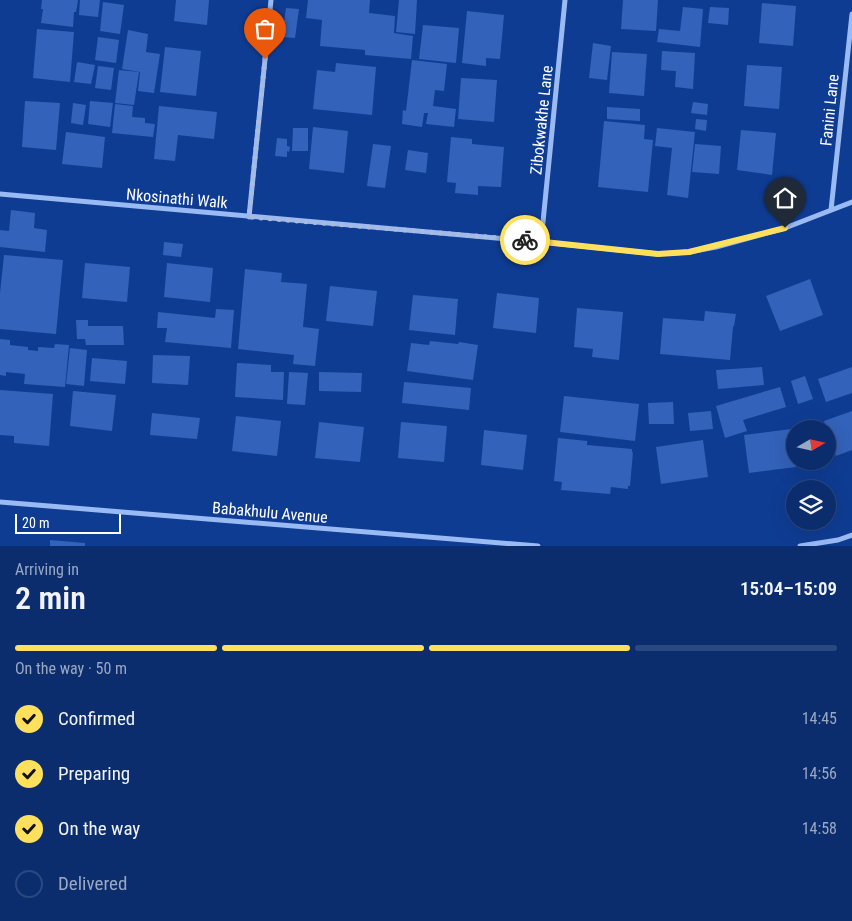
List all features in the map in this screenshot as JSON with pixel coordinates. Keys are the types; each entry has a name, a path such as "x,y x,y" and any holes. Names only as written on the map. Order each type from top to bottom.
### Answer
{"street":[{"path":"249,217 271,0"},
{"name":"Zibokwakhe Lane","path":"541,242 565,0"},
{"name":"Fanini Lane","path":"831,210 852,14"},
{"name":"Nkosinathi Walk","path":"0,194 658,254 689,252 785,228 852,202"},
{"name":"Babakhulu Avenue","path":"0,502 538,546"},
{"path":"800,546 838,540 852,535"}],"building":[{"path":"42,0 78,0 76,12 74,12 73,27 41,23"},
{"path":"80,0 100,0 98,17 79,15"},
{"path":"176,0 209,0 207,25 174,21"},
{"path":"308,0 370,0 369,13 395,16 394,33 413,36 411,59 365,55 365,50 320,46 322,20 306,18"},
{"path":"399,0 417,0 415,34 396,32"},
{"path":"623,0 658,0 656,31 621,29"},
{"path":"103,2 124,5 120,34 100,31"},
{"path":"762,3 796,6 793,46 759,43"},
{"path":"683,7 703,9 700,47 657,42 659,29 680,31"},
{"path":"710,7 729,8 728,25 708,23"},
{"path":"286,8 299,9 295,38 282,37"},
{"path":"467,11 504,15 500,59 486,58 486,66 462,63"},
{"path":"423,25 459,28 456,63 419,59"},
{"path":"37,29 74,32 70,82 33,78"},
{"path":"128,30 148,34 146,52 160,54 154,93 138,91 140,72 122,69"},
{"path":"98,37 119,40 116,63 95,60"},
{"path":"593,43 611,46 607,80 589,78"},
{"path":"165,47 201,51 196,96 160,92"},
{"path":"662,51 695,53 693,89 675,87 676,71 661,70"},
{"path":"612,52 647,54 644,96 609,93"},
{"path":"412,60 447,64 444,91 435,90 433,106 456,109 454,127 426,124 428,113 424,113 422,127 402,124 403,110 406,111"},
{"path":"77,62 95,65 91,84 74,82"},
{"path":"336,63 376,67 372,115 313,109 317,70 335,72"},
{"path":"747,65 782,67 779,109 744,106"},
{"path":"98,66 114,68 111,90 95,88"},
{"path":"119,70 139,72 134,105 115,103"},
{"path":"461,78 497,80 494,122 458,119"},
{"path":"25,101 60,103 56,150 22,147"},
{"path":"90,101 113,103 110,127 88,124"},
{"path":"693,102 708,104 707,115 691,113"},
{"path":"73,103 86,105 83,125 71,123"},
{"path":"115,104 133,106 132,117 145,118 145,123 155,124 153,137 112,133"},
{"path":"159,106 217,112 214,139 178,135 175,161 154,159"},
{"path":"607,107 640,109 640,121 607,119"},
{"path":"696,119 707,120 706,131 695,129"},
{"path":"604,121 645,125 644,139 653,140 648,192 598,187"},
{"path":"313,127 348,131 344,173 309,169"},
{"path":"293,128 308,128 308,151 292,151"},
{"path":"657,128 695,132 688,198 667,195 672,148 655,146"},
{"path":"741,130 776,133 772,175 737,170"},
{"path":"66,132 105,137 102,168 62,164"},
{"path":"451,137 472,139 472,144 504,147 501,187 478,186 478,195 455,193 456,183 447,182"},
{"path":"277,138 287,139 287,146 290,147 289,152 287,151 287,157 275,156"},
{"path":"373,144 391,146 385,188 367,186"},
{"path":"695,144 721,146 719,174 692,172"},
{"path":"408,150 428,153 426,173 405,170"},
{"path":"11,210 35,213 34,228 47,230 45,252 0,247 0,230 9,231"},
{"path":"164,242 183,244 181,257 163,255"},
{"path":"4,255 63,260 56,334 0,329 0,293"},
{"path":"85,263 130,267 127,302 82,298"},
{"path":"167,263 213,268 210,302 164,297"},
{"path":"245,269 282,273 281,282 307,284 303,327 319,329 315,366 293,364 294,355 238,349"},
{"path":"810,279 823,315 780,331 766,296"},
{"path":"330,286 377,291 373,326 326,321"},
{"path":"497,293 539,298 536,333 493,328"},
{"path":"413,295 458,299 455,335 409,330"},
{"path":"577,308 623,312 619,360 592,357 593,349 574,347"},
{"path":"216,309 234,310 231,348 165,342 167,328 157,328 158,312 215,318"},
{"path":"705,311 736,314 730,360 660,354 663,318 704,321"},
{"path":"76,320 88,320 88,326 123,326 124,345 86,345 85,339 77,339"},
{"path":"0,339 10,340 10,345 28,347 28,350 38,351 38,347 54,348 55,344 69,345 65,387 24,384 25,374 6,372 6,376 0,375"},
{"path":"430,341 478,345 473,380 407,371 411,343 429,345"},
{"path":"70,348 87,350 84,386 66,384"},
{"path":"153,355 190,356 188,385 152,383"},
{"path":"92,358 127,361 125,384 90,381"},
{"path":"237,363 271,365 271,372 284,372 283,400 235,397"},
{"path":"762,367 764,385 718,389 716,370"},
{"path":"852,367 852,393 826,402 818,379"},
{"path":"289,372 308,373 305,405 287,404"},
{"path":"319,372 362,373 361,392 319,391"},
{"path":"805,376 813,399 798,404 791,381"},
{"path":"404,382 471,388 469,410 402,403"},
{"path":"780,387 786,407 743,420 747,431 725,438 716,406"},
{"path":"0,390 53,394 49,446 14,443 14,436 0,435"},
{"path":"73,391 116,395 112,431 70,426"},
{"path":"564,396 639,404 635,441 560,432"},
{"path":"673,402 674,424 649,424 648,403"},
{"path":"711,411 713,429 690,431 688,413"},
{"path":"852,411 852,450 836,456 836,420 827,420"},
{"path":"152,413 200,418 197,439 150,435"},
{"path":"236,416 281,421 277,456 232,451"},
{"path":"319,422 364,427 360,462 315,458"},
{"path":"401,422 447,426 444,462 398,458"},
{"path":"484,430 527,435 523,470 481,465"},
{"path":"786,430 786,468 749,473 744,435"},
{"path":"558,438 587,441 587,445 632,449 630,486 628,486 628,489 611,487 610,494 561,490 562,482 554,481"},
{"path":"703,440 708,477 661,484 656,447"},
{"path":"50,540 85,543 85,546 50,546"}],"way so far":[{"path":"265,59 249,217 525,240"}],"route":[{"path":"525,240 658,254 689,252 785,228"}]}
